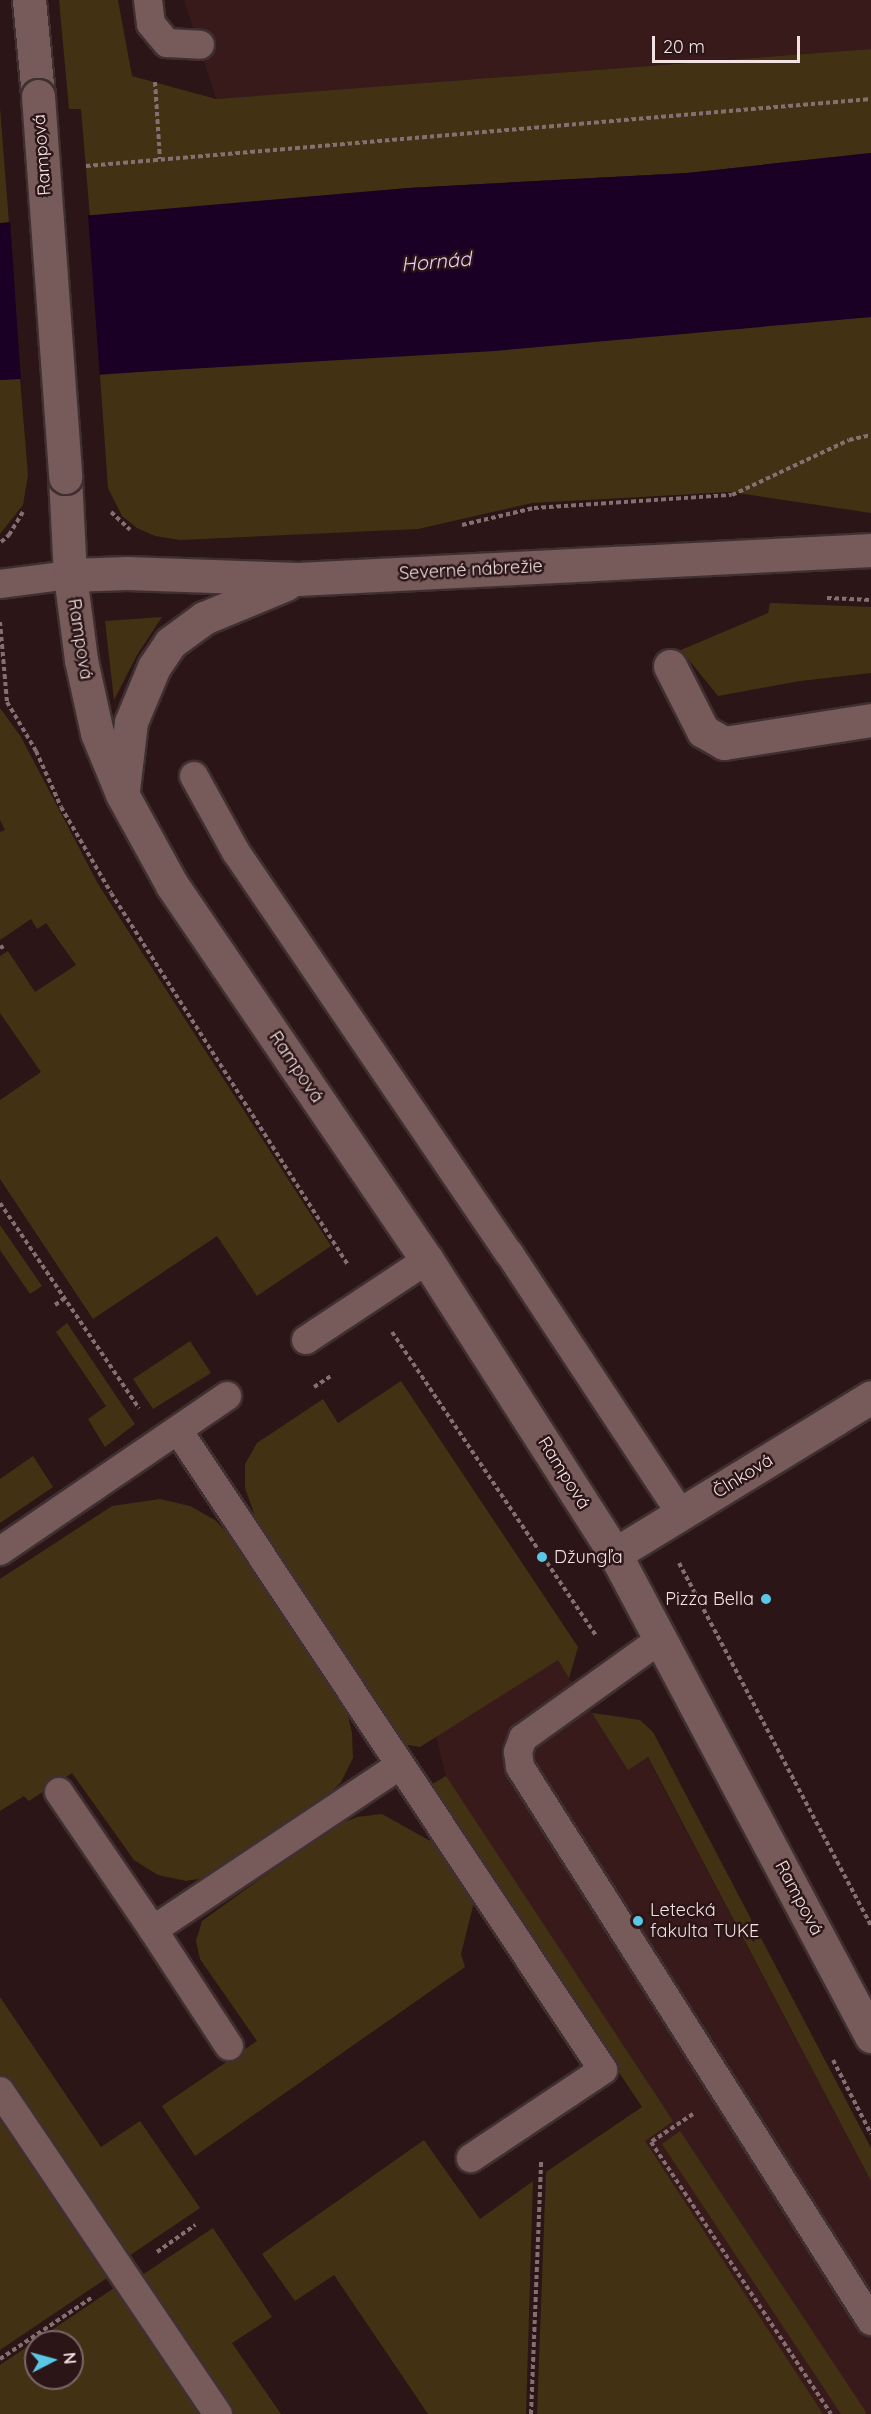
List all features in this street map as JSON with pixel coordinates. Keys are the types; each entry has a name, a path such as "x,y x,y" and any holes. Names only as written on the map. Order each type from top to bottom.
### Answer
{"street":[{"name":"Rampová","path":"29,0 38,96 70,575 81,660 97,733 122,794 172,885 427,1260 615,1554 871,2036"},
{"name":"Severné nábrežie","path":"70,575 127,573 298,579 871,550"},
{"path":"122,794 131,722 154,667 170,643 204,618 298,579"},
{"path":"670,666 703,731 724,743 871,720"},
{"name":"Člnková","path":"615,1554 871,1397"}],"lane":[{"path":"150,12 167,43 200,45"},
{"path":"0,584 70,575"},
{"path":"194,776 236,852 509,1253 669,1521"},
{"path":"306,1340 427,1260"},
{"path":"0,1551 227,1396"},
{"path":"170,1436 400,1765 603,2070 471,2158"},
{"path":"661,1639 523,1738 518,1752 520,1767 871,2321"},
{"path":"153,1930 400,1765"},
{"path":"59,1792 229,2046"},
{"path":"0,2091 218,2414"}],"path":[{"path":"150,12 160,159"},
{"path":"80,166 871,99"},
{"path":"456,526 534,508 732,495 849,440 871,435"},
{"path":"0,542 19,522 31,481 97,475 110,511 138,537"},
{"path":"818,598 871,600"},
{"path":"0,619 7,702 36,751 61,807 111,893 370,1299 618,1668"},
{"path":"0,1203 65,1298 170,1436"},
{"path":"55,1305 65,1298"},
{"path":"669,1521 706,1608 871,1925"},
{"path":"831,2057 871,2134"},
{"path":"531,2414 542,2110"},
{"path":"671,2129 651,2142 831,2414"}],"shaded area":[{"path":"59,0 118,0 132,76 216,99 871,49 871,153 687,173 408,188 90,217 81,109 69,109"},
{"path":"184,0 871,0 871,49 216,99"},
{"path":"0,108 9,223 0,223"},
{"path":"871,317 871,513 731,492 532,503 418,529 180,540 155,536 137,528 122,516 108,488 100,375"},
{"path":"20,379 28,475 23,505 0,534 0,380"},
{"path":"770,603 871,607 871,673 800,681 718,696 681,650 768,613"},
{"path":"162,617 137,655 114,700 105,621"},
{"path":"0,708 21,737 98,884 331,1246 257,1296 217,1236 93,1319 0,1179 0,1100 41,1072 0,1013 0,956 8,951 35,992 76,965 46,923 37,929 31,919 0,940 0,832 5,830 0,820"},
{"path":"0,1225 42,1286 30,1294 0,1250"},
{"path":"67,1323 135,1424 105,1447 88,1419 106,1406 56,1332"},
{"path":"190,1341 211,1373 153,1409 133,1379"},
{"path":"401,1381 578,1647 569,1678 558,1660 420,1747 402,1744 263,1538 245,1488 245,1464 257,1443 323,1399 338,1423"},
{"path":"33,1456 53,1487 0,1523 0,1479"},
{"path":"160,1499 190,1506 215,1520 243,1551 345,1703 352,1733 353,1758 341,1782 318,1805 210,1877 186,1881 158,1875 134,1860 72,1773 29,1801 24,1796 0,1811 0,1579 112,1506"},
{"name":"Letecká fakulta TUKE","path":"578,1647 569,1678 592,1713 626,1717 871,2181 871,2414 805,2414 624,2141 652,2122 447,1780 431,1717"},
{"path":"592,1713 640,1720 653,1732 871,2148 871,2181 648,1757 628,1770"},
{"path":"446,1776 673,2121 645,2141 823,2414 537,2414 546,2172 642,2107 429,1786"},
{"path":"382,1814 441,1847 474,1902 461,1954 465,1967 195,2156 162,2106 257,2041 200,1959 196,1941 202,1921 332,1827 357,1817"},
{"path":"0,1997 101,2147 140,2121 200,2208 123,2260 0,2077"},
{"path":"0,2113 110,2276 30,2330 24,2330 24,2334 0,2350"},
{"path":"680,2131 866,2412 865,2414 841,2414 662,2144"},
{"path":"424,2140 480,2219 533,2181 526,2414 428,2414 334,2275 295,2301 262,2254"},
{"path":"213,2228 272,2317 232,2343 281,2414 226,2414 136,2279"},
{"path":"117,2286 204,2414 0,2414 0,2365 24,2349 24,2390 84,2390 84,2330 52,2330"}],"water":[{"name":"Hornád","path":"871,153 871,317 495,351 0,380 0,223 408,188 687,173"}],"pier":[{"path":"88,214 100,378 21,382 10,220"}],"place":[{"name":"Džungľa","path":"542,1557"},
{"name":"Pizza Bella","path":"766,1599"},
{"name":"Letecká fakulta TUKE","path":"638,1921"}]}
